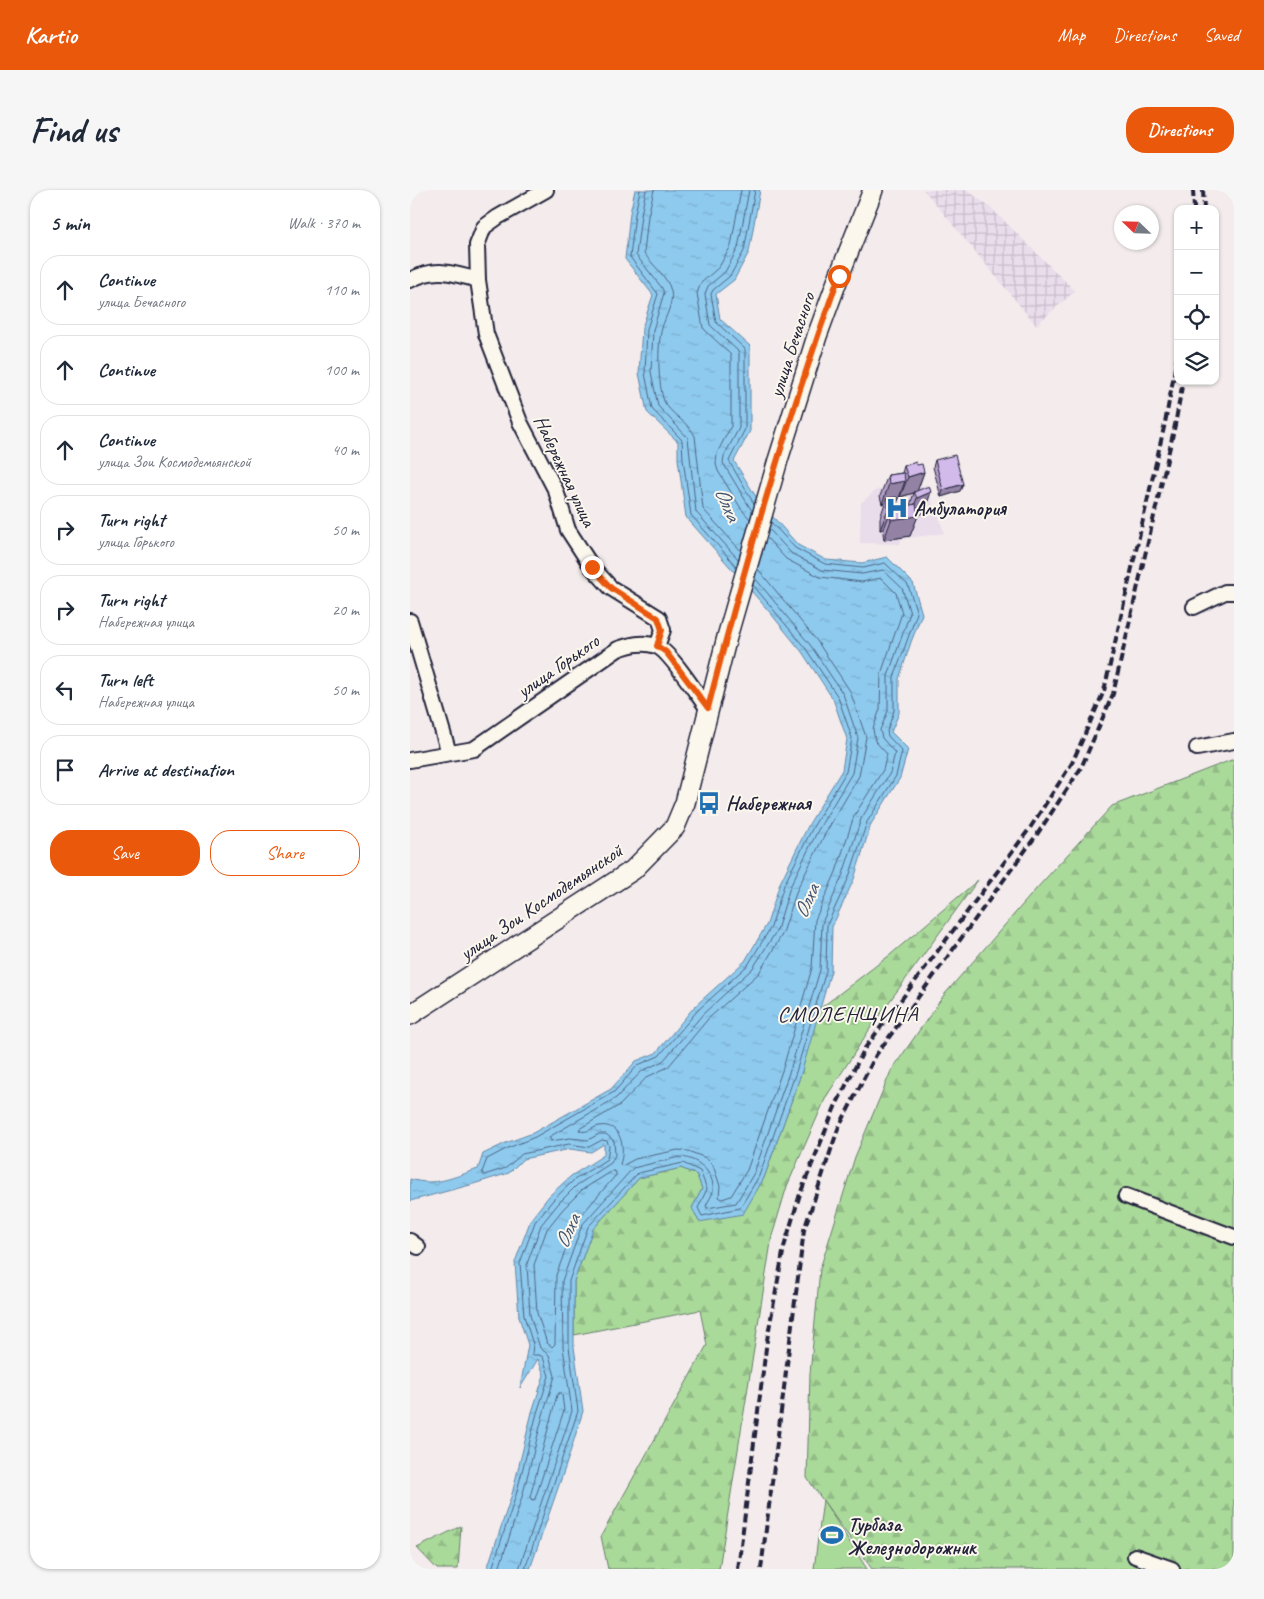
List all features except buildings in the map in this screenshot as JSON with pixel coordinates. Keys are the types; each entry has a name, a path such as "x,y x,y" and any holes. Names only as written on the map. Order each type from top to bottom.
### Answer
{"main road":[{"name":"улица Бечасного","path":"726,637 778,460 820,327 874,190"},
{"name":"улица Зои Космодемьянской","path":"410,1015 633,870 675,826 685,803 726,637"}],"street":[{"name":"Набережная улица","path":"546,190 484,226 477,245 478,280 486,334 520,422 556,491 568,530 592,567 611,588 658,618 662,630 657,646"},
{"path":"410,280 423,273 442,271 478,280"},
{"path":"1194,608 1225,592 1234,592"},
{"path":"410,621 449,753"},
{"name":"улица Горького","path":"410,760 474,749 618,649 634,643 657,646"},
{"path":"657,646 666,652 708,708"},
{"path":"1197,748 1234,740"},
{"path":"1126,1196 1234,1237"},
{"path":"1135,1556 1172,1569"}],"shaded area":[{"path":"924,190 967,190 993,210 1075,291 1036,325"},
{"name":"Амбулатория","path":"915,477 919,488 927,484 935,514 938,514 944,533 901,539 900,544 860,543 861,503 875,491"}],"green space":[{"path":"1234,759 1234,1569 872,1569 807,1478 810,1374 820,1269 855,1157 891,1071 944,995 1037,888 1112,806"},
{"path":"978,880 873,1024 826,1097 787,1186 772,1236 719,1569 608,1569 601,1536 707,1345 700,1310 574,1335 574,1281 593,1229 639,1178 681,1168 697,1175 702,1189 692,1208 743,1213 764,1178 801,1074 818,1010 890,955"},
{"name":"Турбаза Железнодорожник","path":"823,1500 867,1569 814,1569"},
{"path":"461,1526 458,1569 437,1569 417,1548"}],"water":[{"name":"Олха","path":"635,190 760,190 749,252 734,280 716,294 720,319 750,346 750,431 734,461 758,500 798,545 826,560 862,563 887,557 913,583 922,614 899,679 899,713 891,732 908,749 900,778 871,824 854,879 832,927 831,971 801,1074 764,1178 743,1214 699,1222 692,1208 702,1189 697,1175 681,1168 639,1178 593,1229 574,1281 574,1347 583,1411 530,1569 487,1569 512,1494 532,1412 544,1375 538,1359 520,1388 528,1345 519,1317 515,1262 531,1219 549,1196 571,1176 604,1155 604,1144 591,1152 570,1149 523,1159 509,1173 410,1201 410,1179 428,1182 436,1181 452,1178 478,1169 483,1154 533,1133 611,1089 636,1061 656,1053 694,1007 745,961 767,924 780,883 809,824 842,770 847,739 833,699 802,652 686,517 678,459 678,442 647,412 639,373 642,328 653,295 625,259 630,213"}],"railway":[{"path":"1193,190 1194,205"},
{"path":"1203,190 1204,205"},
{"path":"738,1569 767,1340 784,1247 800,1194 835,1107 865,1048 1030,828 1072,763 1104,691 1165,423 1174,375"},
{"path":"761,1569 804,1230 838,1129 876,1055 1038,833 1081,768 1113,694 1175,425 1182,385"}],"place":[{"name":"Амбулатория","path":"897,508"},
{"name":"Набережная","path":"709,803"},
{"name":"Турбаза Железнодорожник","path":"832,1535"}],"district":[{"name":"СМОЛЕНЩИНА","path":"848,1014"}],"route":[{"path":"592,567 611,588 658,618 662,630 657,646 666,652 708,708 726,637 778,460 817,336 839,276"}]}
